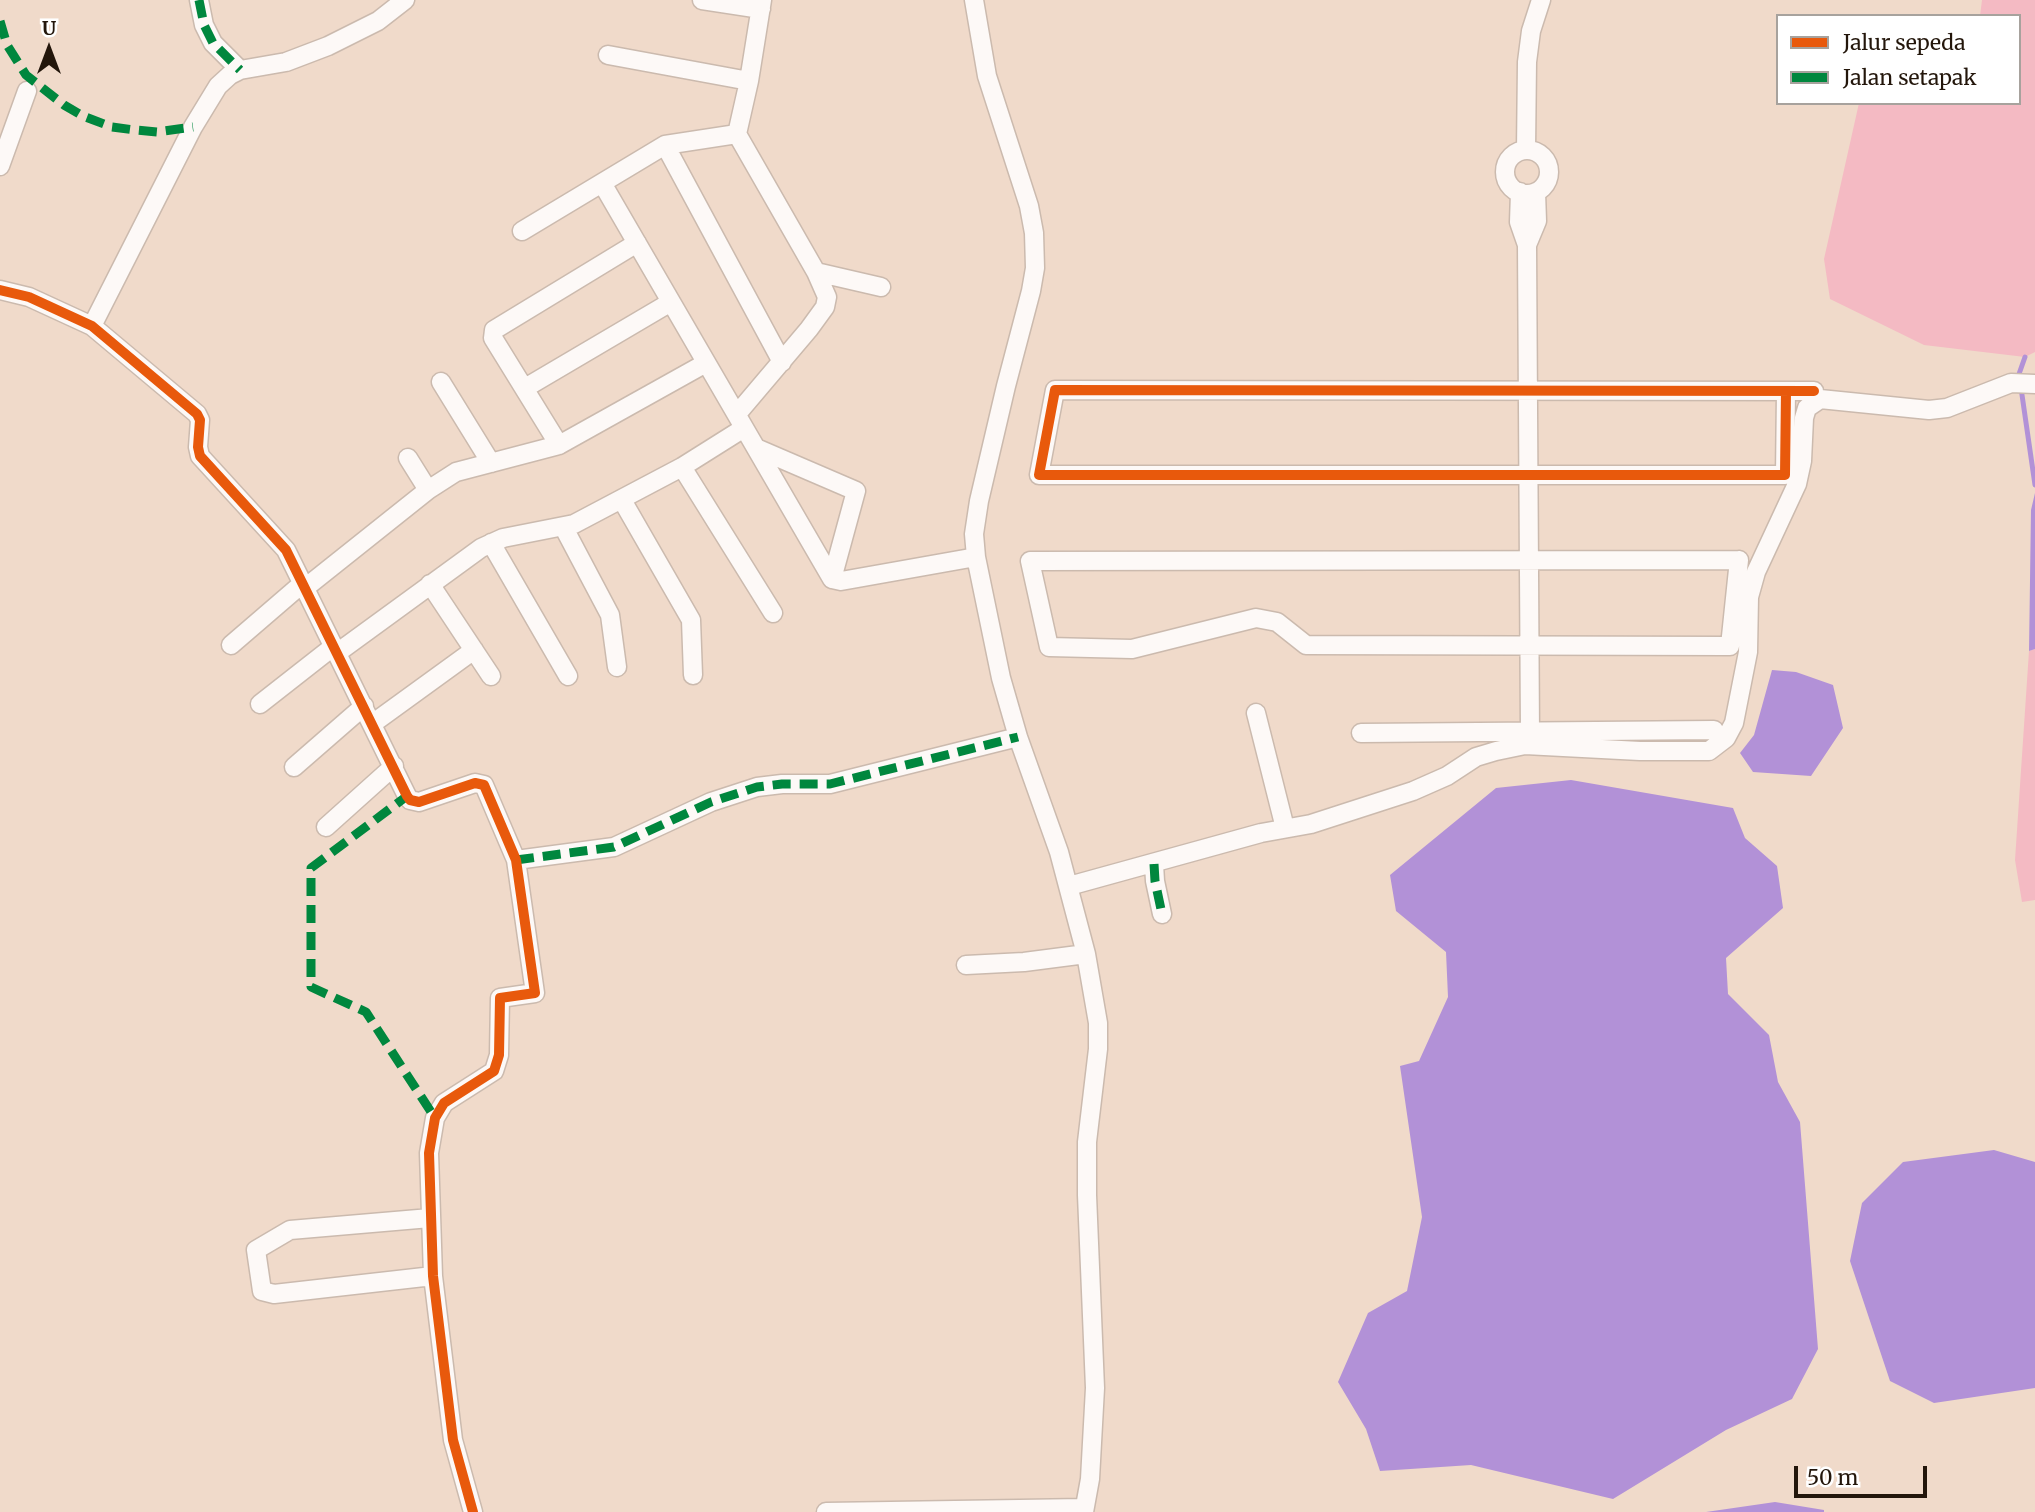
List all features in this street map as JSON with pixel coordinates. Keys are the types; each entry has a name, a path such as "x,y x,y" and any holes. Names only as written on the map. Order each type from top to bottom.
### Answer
{"street":[{"path":"199,0 204,25 213,43 240,70"},
{"path":"92,326 193,127 218,86 240,70 286,62 328,46 378,20 405,0"},
{"path":"260,704 481,548 503,538 574,524 682,467 741,421 825,307 827,297 816,272 737,134 749,81 761,4 702,0"},
{"path":"826,1512 1084,1510 1090,1479 1095,1388 1087,1207 1087,1142 1098,1049 1098,1023 1086,954 1069,886 1018,737 1001,678 976,557 974,534 979,501 1031,290 1035,256 1029,206 987,76 974,0"},
{"path":"1526,150 1527,62 1531,31 1542,0"},
{"path":"608,55 749,81"},
{"path":"0,166 27,91"},
{"path":"522,231 665,145 737,134"},
{"path":"665,145 782,362"},
{"path":"1528,192 1545,184 1549,173 1547,161 1538,152 1526,150 1514,154 1506,164 1505,174 1508,183 1528,192 1538,220 1528,245 1530,732"},
{"path":"602,183 832,579 841,581 976,557"},
{"path":"559,445 493,338 494,330 637,243"},
{"path":"816,272 881,287"},
{"path":"0,290 29,297 92,326 197,414 200,421 200,456 286,550 407,796 414,801 475,783 484,785 516,860 535,993 500,998 499,1055 494,1071 444,1103 435,1118 429,1153 433,1276 453,1440 473,1512"},
{"path":"525,388 671,302"},
{"path":"231,645 428,490 456,472 559,445 706,363"},
{"path":"441,382 491,463"},
{"path":"1069,886 1285,828 1311,824 1413,791 1447,776 1476,757 1525,745 1640,751 1709,751 1726,738 1734,723 1748,652 1749,597 1756,572 1797,484 1807,408 1820,399 1929,410 1947,408 2025,383"},
{"path":"1786,391 1785,475 1039,475 1055,390 1814,391"},
{"path":"756,448 856,491 832,579"},
{"path":"408,458 428,490"},
{"path":"682,467 773,613"},
{"path":"622,500 691,621 693,675"},
{"path":"564,527 610,615 617,667"},
{"path":"491,543 568,676"},
{"path":"1739,560 1730,646 1530,646 1306,645 1277,622 1255,618 1132,649 1049,647 1030,561 1739,560"},
{"path":"430,584 491,676"},
{"path":"372,724 474,649"},
{"path":"294,766 364,706"},
{"path":"1256,713 1285,828"},
{"path":"1361,733 1714,730"},
{"path":"516,860 614,847 711,802 757,787 830,784 1018,737"},
{"path":"326,827 394,766"},
{"path":"1154,864 1162,914"},
{"path":"966,965 1024,962 1086,954"},
{"path":"430,1218 290,1230 256,1250 262,1291 274,1294 433,1276"}],"shaded area":[{"path":"1982,0 2035,0 2035,352 2025,357 1924,345 1830,299 1824,259 1859,105 2021,105 2021,14 1980,14"},
{"path":"2035,493 2035,649 2029,651 2031,510"},
{"path":"2035,649 2035,900 2022,902 2015,860 2029,651"},
{"path":"1772,670 1796,672 1833,685 1843,728 1811,776 1753,772 1740,753 1754,735"},
{"path":"1571,780 1733,808 1745,838 1777,866 1783,908 1726,958 1728,994 1769,1035 1778,1082 1800,1122 1818,1349 1792,1399 1726,1430 1613,1499 1471,1465 1380,1471 1366,1429 1338,1382 1368,1313 1407,1291 1422,1217 1400,1066 1419,1061 1448,997 1446,952 1396,911 1390,875 1496,788"},
{"path":"1994,1150 2035,1162 2035,1388 1934,1403 1890,1381 1850,1261 1862,1203 1903,1162"},
{"path":"1775,1502 1824,1512 1706,1512"}],"waterway":[{"path":"2025,357 2019,374 2035,485"}],"marked path":[{"path":"199,0 204,25 213,43 240,70"},
{"path":"0,21 7,45 26,75 64,105 83,116 112,127 135,130 157,132 193,127"},
{"path":"516,860 614,847 711,802 757,787 830,784 1018,737"},
{"path":"410,800 407,796 311,868 311,987 366,1012 435,1118"},
{"path":"1154,864 1162,914"}],"cycle path":[{"path":"0,290 29,297 92,326 197,414 200,420 200,456 286,550 407,796 410,800 419,802 475,783 484,785 516,860 535,993 500,998 499,1055 494,1071 444,1103 435,1118 429,1153 433,1276 453,1440 473,1512"},
{"path":"1786,391 1785,475 1039,475 1055,390 1814,391"}]}
